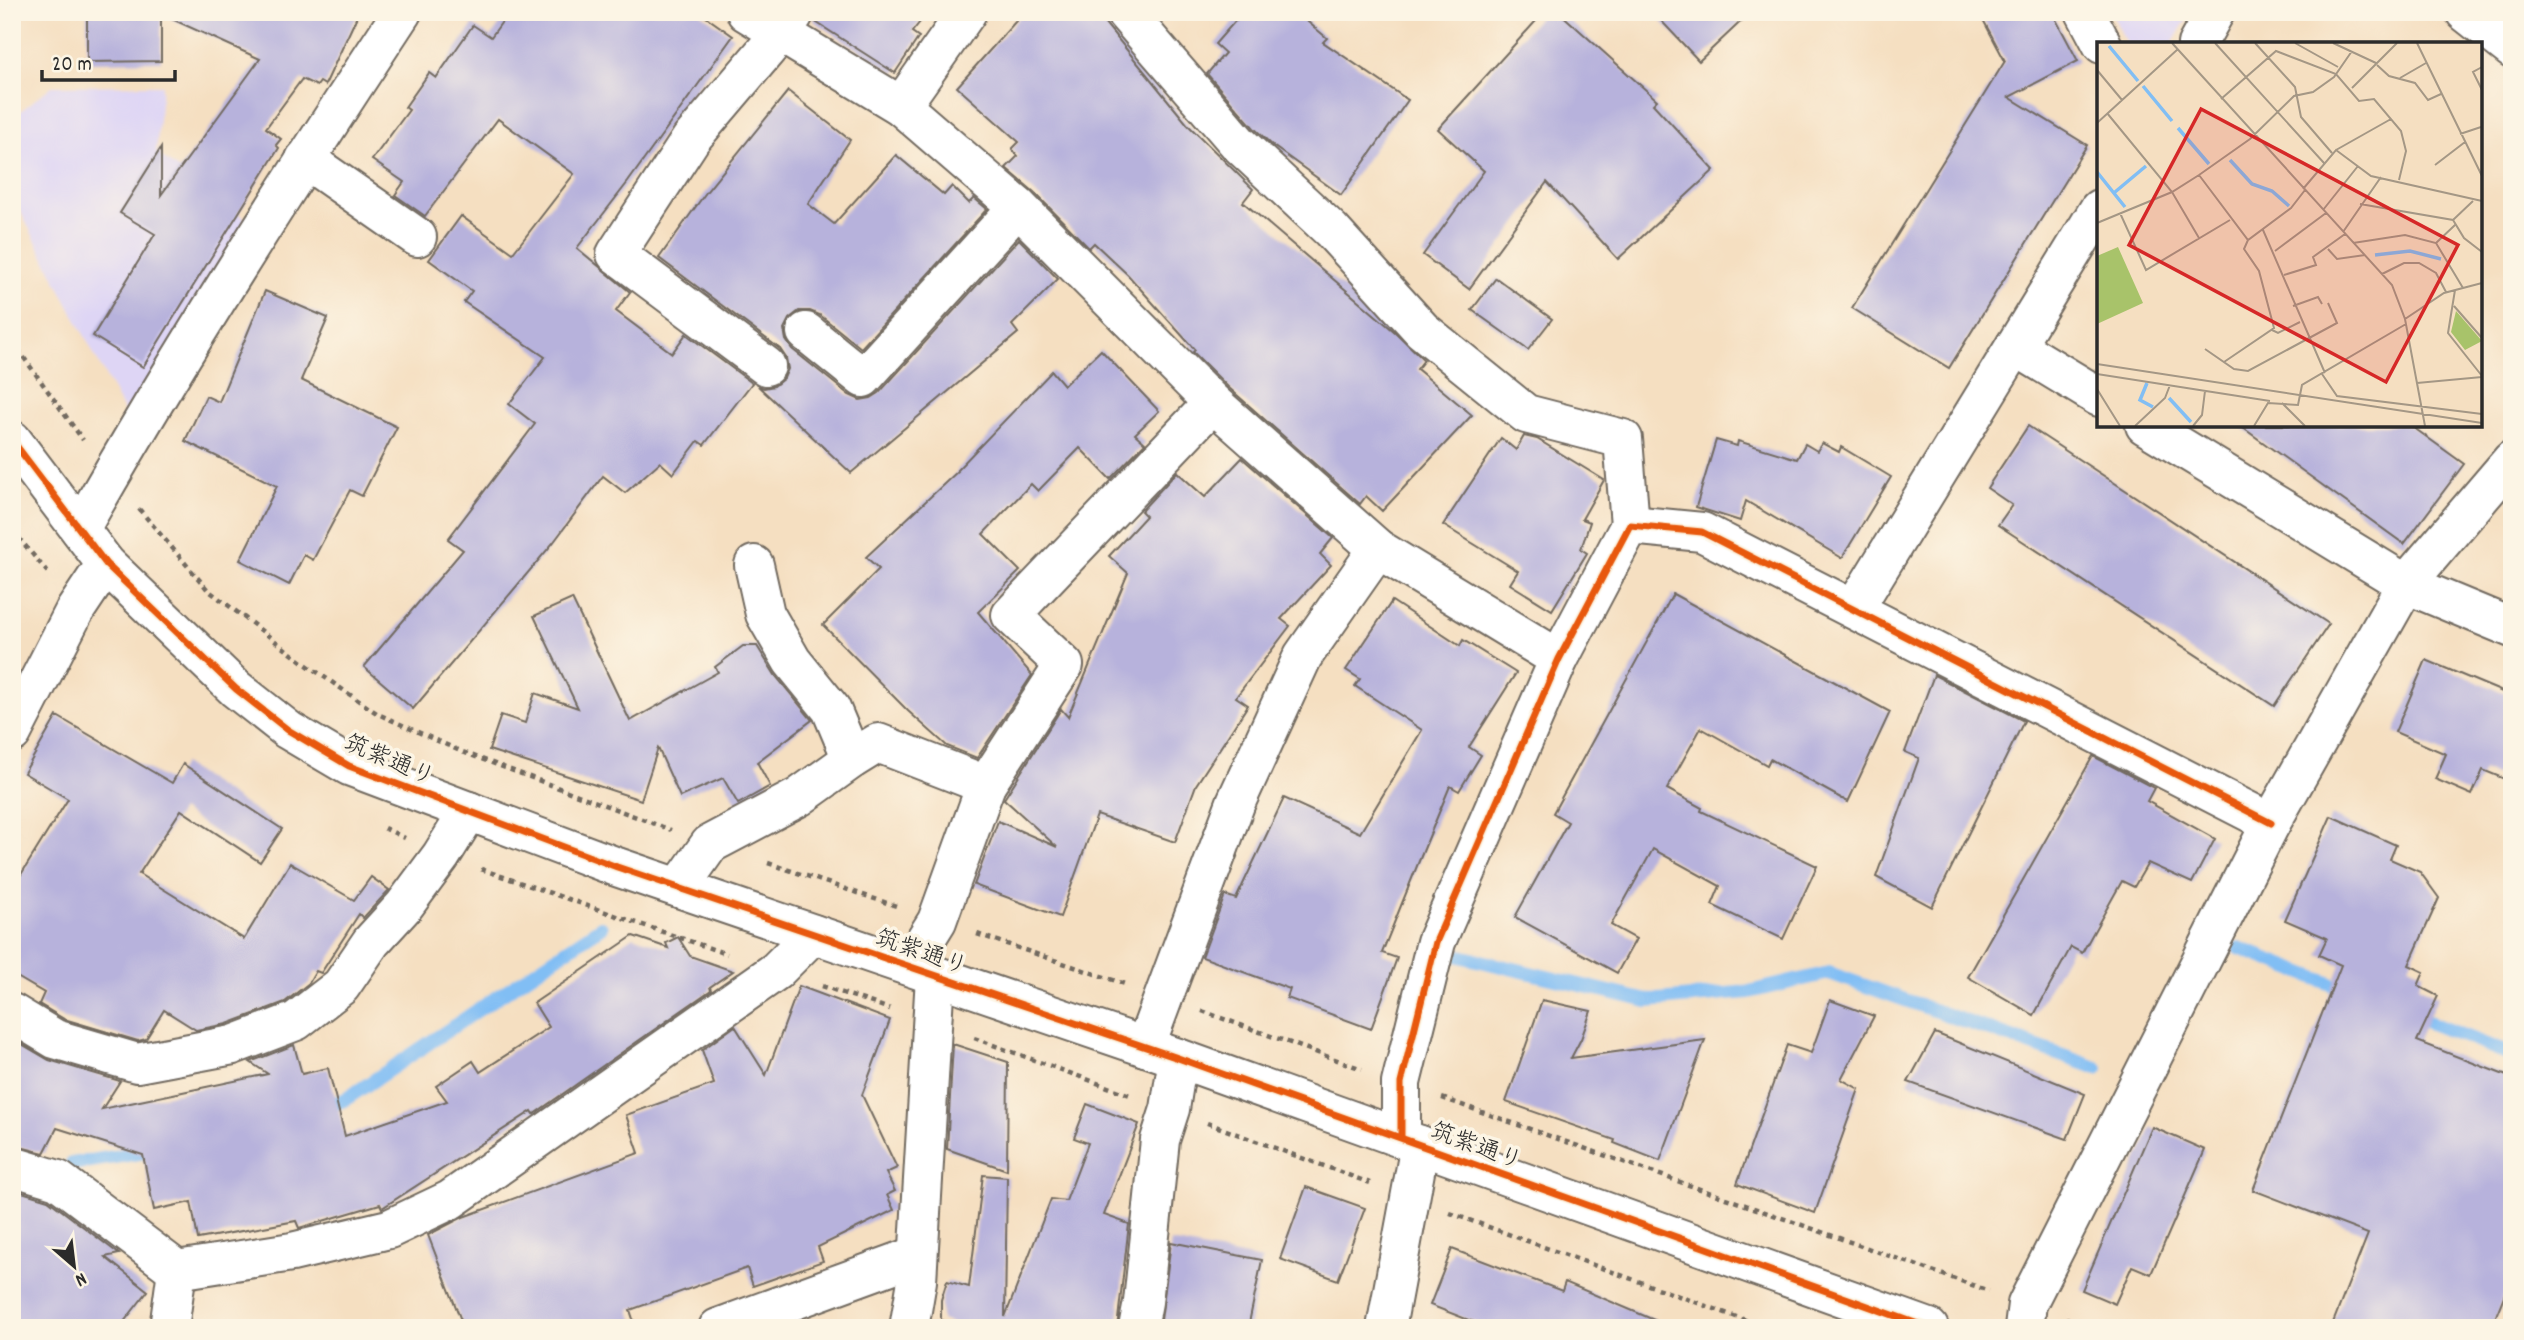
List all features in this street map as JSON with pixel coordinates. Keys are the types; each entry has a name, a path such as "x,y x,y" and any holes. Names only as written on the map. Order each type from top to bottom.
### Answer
{"street":[{"path":"80,529 305,159 402,12"},
{"path":"746,12 788,23 901,106 1018,206 1213,403 1378,549 1559,659"},
{"path":"901,106 967,12"},
{"path":"1125,12 1238,143 1331,230 1422,330 1526,414 1623,439 1630,526 1559,659 1436,942 1401,1083 1411,1141 1386,1328"},
{"path":"2085,12 2101,42"},
{"path":"2198,42 2216,12"},
{"path":"2465,12 2512,49"},
{"path":"766,366 616,254 691,139 788,23"},
{"path":"305,159 417,237"},
{"path":"806,332 863,378 1018,206"},
{"path":"1854,610 2097,212"},
{"path":"2015,346 2097,396"},
{"path":"909,1328 918,1281 922,971 986,785 1064,664 1011,615 1213,403"},
{"path":"2148,427 2406,584 2512,628"},
{"name":"筑紫通り","path":"12,440 106,564 236,689 288,730 349,766 617,867 1162,1053 1929,1328"},
{"path":"2025,1316 2271,823 2406,584 2512,460"},
{"path":"1630,526 1702,532 2271,823"},
{"path":"1139,1328 1160,1140 1170,1109 1162,1053 1162,996 1236,802 1303,656 1378,549"},
{"path":"12,733 74,612 106,564"},
{"path":"754,565 765,614 792,661 831,709 852,759"},
{"path":"679,888 710,844 799,797 878,743 986,785"},
{"path":"12,1013 55,1039 137,1063 233,1045 296,1021 341,986 371,942 419,886 470,811"},
{"path":"12,1166 58,1180 177,1270 292,1252 389,1229 450,1200 776,971 814,934"},
{"path":"719,1328 918,1255"},
{"path":"169,1328 177,1270"}],"path":[{"path":"12,341 110,476 208,590 304,663 378,714 460,751 710,844 1162,996 2025,1316 2092,1328"}],"shaded area":[{"path":"2111,12 2191,12 2173,42 2126,42"},
{"path":"162,85 156,153 247,220 136,412 124,412 12,195 12,118 52,86"}],"building":[{"path":"87,12 359,12 325,85 320,82 317,86 302,79 266,128 281,139 276,145 279,148 143,367 93,336 155,234 120,213 161,148 161,195 260,59 161,14 161,61 87,62"},
{"path":"509,12 699,12 733,36 577,248 630,292 616,311 672,353 686,334 752,383 704,445 698,441 673,474 660,462 625,493 603,476 553,543 413,709 364,667 463,550 448,539 535,424 509,404 545,357 464,302 472,291 429,260 461,216 513,253 574,174 498,119 425,216 395,195 404,182 372,160 409,110 405,107 429,73 436,78 473,25 491,37"},
{"path":"815,12 928,12 912,32 919,37 895,73 814,21"},
{"path":"1024,12 1096,12 1188,125 1253,189 1243,202 1395,332 1424,360 1417,369 1472,415 1382,511 1366,496 1360,504 1228,387 1193,352 1195,350 1128,275 1094,243 1089,248 1034,192 1006,168 1018,156 1012,149 1019,142 957,87"},
{"path":"1243,12 1296,12 1327,38 1323,42 1408,100 1341,195 1273,146 1207,74 1225,53 1215,44"},
{"path":"1544,12 1559,12 1657,100 1653,104 1714,170 1618,259 1547,182 1469,289 1423,255 1484,171 1438,129"},
{"path":"1653,12 1751,12 1699,61"},
{"path":"1979,12 2052,12 2078,61 2009,97 2087,145 1949,368 1852,308 2005,61"},
{"path":"788,91 850,140 808,204 834,224 896,155 944,195 952,186 969,203 974,198 987,209 861,348 820,315 799,311 789,319 784,329 786,340 792,349 849,395 860,400 879,393 1019,239 1058,279 1012,325 1018,333 851,473 758,386 774,386 784,378 788,369 786,358 780,349 659,258 707,191"},
{"path":"1496,278 1552,319 1528,350 1472,310"},
{"path":"265,291 328,318 301,380 397,427 362,496 350,490 313,560 304,555 289,585 240,560 277,486 185,441 206,396 219,402"},
{"path":"1101,350 1159,411 1135,434 1145,443 1110,479 1080,448 1038,491 1031,484 983,534 1020,571 978,612 1032,675 977,758 947,746 908,711 823,625 879,569 866,557 958,471 1052,371 1064,385"},
{"path":"2028,426 2329,624 2274,706 1998,525 2012,505 1987,488"},
{"path":"2242,427 2413,427 2464,464 2404,544"},
{"path":"1524,436 1537,439 1604,480 1582,519 1590,522 1581,549 1587,553 1552,610 1510,584 1518,571 1443,525 1501,438 1516,450"},
{"path":"1716,440 1737,446 1738,441 1797,459 1805,444 1817,451 1822,443 1839,452 1841,447 1891,477 1842,558 1746,501 1740,521 1696,507"},
{"path":"1242,458 1333,538 1320,554 1331,565 1281,619 1290,626 1236,697 1248,705 1196,785 1175,842 1097,815 1060,917 974,885 998,821 1057,847 1004,799 1061,709 1068,717 1128,573 1109,556 1146,516 1141,511 1177,472 1205,497"},
{"path":"1673,594 1890,712 1848,802 1770,759 1767,765 1701,728 1667,789 1702,808 1701,811 1817,866 1783,939 1712,905 1720,886 1653,849 1611,925 1636,939 1617,973 1515,917 1568,822 1553,813"},
{"path":"572,599 630,721 718,672 715,667 743,646 757,646 775,675 812,720 757,762 770,786 738,804 723,778 680,797 658,748 641,800 489,750 501,715 525,723 535,693 578,708 534,616"},
{"path":"1392,601 1460,646 1463,640 1516,673 1469,747 1481,755 1459,791 1450,786 1417,866 1382,953 1397,958 1371,1029 1287,998 1290,989 1202,957 1225,895 1236,899 1284,798 1360,833 1422,730 1355,686 1360,679 1346,670"},
{"path":"2426,660 2512,696 2512,782 2483,770 2472,795 2435,779 2446,754 2395,732"},
{"path":"1934,675 2024,721 1932,907 1876,877 1919,758 1905,752"},
{"path":"57,716 172,783 183,764 282,829 260,862 181,810 139,874 244,939 290,863 354,900 371,877 389,890 363,918 359,914 321,973 316,971 309,983 285,1002 227,1024 196,1030 164,1010 146,1039 138,1041 64,1019 39,1004 44,993 12,974 12,889 68,799 24,773"},
{"path":"2093,756 2154,788 2147,801 2215,839 2192,883 2148,863 2134,887 2122,881 2082,953 2071,947 2034,1015 1968,977"},
{"path":"2331,816 2396,845 2390,859 2420,872 2439,898 2409,965 2424,972 2418,986 2438,996 2417,1041 2512,1078 2512,1276 2491,1328 2331,1328 2368,1234 2253,1190 2341,965 2319,955 2327,938 2285,920"},
{"path":"633,936 668,948 666,943 678,937 690,956 733,971 710,987 711,990 534,1114 532,1111 382,1208 380,1204 299,1228 296,1221 198,1239 191,1202 154,1210 143,1155 57,1128 44,1153 12,1145 12,1054 18,1042 49,1060 120,1081 102,1109 268,1074 250,1062 294,1045 302,1074 328,1068 345,1136 447,1101 436,1086 473,1061 480,1072 549,1027 534,1003"},
{"path":"799,986 890,1020 862,1095 897,1168 886,1173 895,1191 887,1195 894,1210 818,1247 823,1261 753,1286 747,1268 630,1310 636,1328 464,1328 428,1235 463,1217 639,1153 626,1115 714,1084 702,1050 735,1026 766,1075"},
{"path":"1542,1000 1591,1011 1571,1058 1705,1040 1660,1161 1614,1143 1615,1140 1506,1102"},
{"path":"1830,1000 1874,1016 1841,1079 1859,1089 1815,1213 1737,1184 1787,1045 1811,1053"},
{"path":"1935,1033 2085,1094 2067,1139 1908,1082"},
{"path":"953,1044 1008,1062 1007,1170 947,1149"},
{"path":"1087,1104 1139,1124 1104,1215 1129,1224 1117,1328 967,1328 941,1320 941,1300 947,1281 969,1287 983,1175 1007,1177 1005,1317 1051,1199 1066,1201 1088,1143 1074,1138"},
{"path":"2152,1127 2205,1150 2151,1274 2132,1266 2115,1304 2082,1290"},
{"path":"1306,1187 1365,1208 1338,1280 1280,1259"},
{"path":"12,1189 48,1200 119,1254 105,1257 148,1291 119,1328 12,1328"},
{"path":"1171,1242 1262,1260 1248,1328 1160,1328"},
{"path":"1452,1249 1562,1291 1565,1282 1673,1328 1489,1328 1430,1305"}],"waterway":[{"path":"322,1109 346,1099 601,927"},
{"path":"2239,948 2349,991"},
{"path":"1460,956 1647,1001 1749,992 1829,973 2097,1068"},
{"path":"2410,1015 2512,1055"},
{"path":"72,1164 157,1150"}],"cycle path":[{"path":"12,440 106,564 236,689 288,730 349,766 617,867 1178,1058 1929,1328"},
{"path":"1401,1137 1401,1083 1436,942 1559,659 1630,525 1702,532 2271,823"}]}
